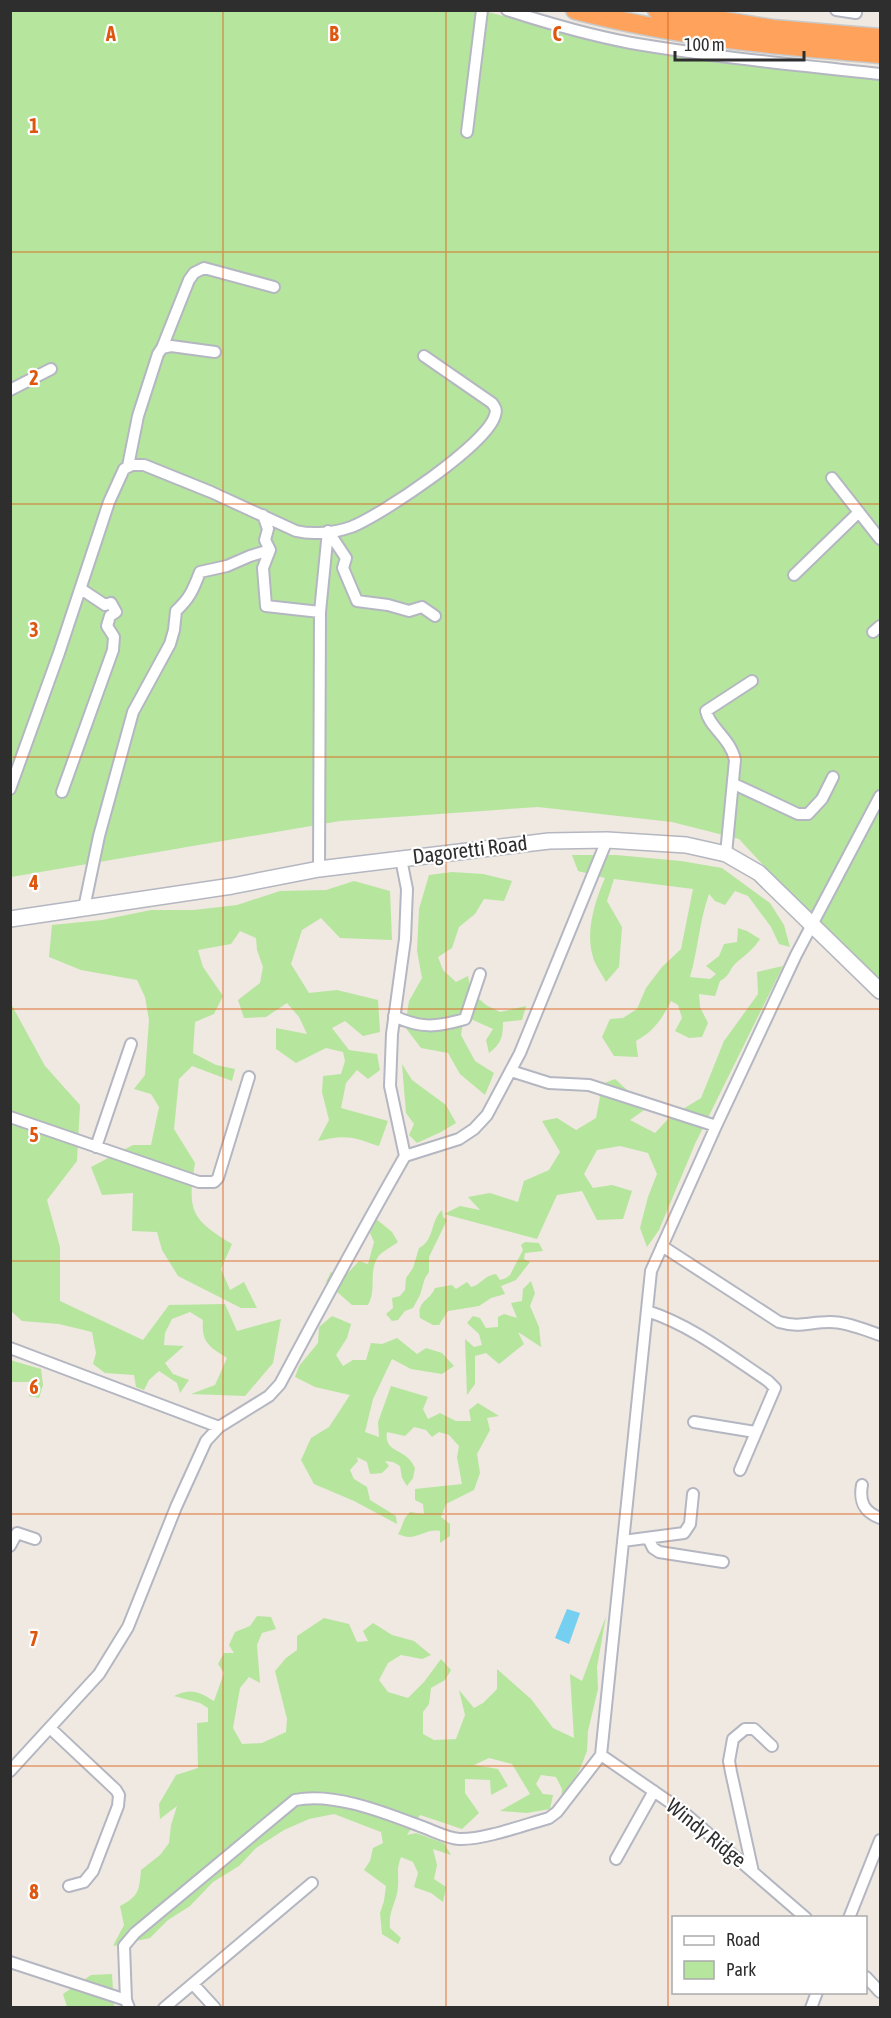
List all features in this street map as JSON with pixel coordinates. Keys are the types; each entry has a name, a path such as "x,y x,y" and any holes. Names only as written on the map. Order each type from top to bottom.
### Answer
{"highway":[{"path":"575,10 688,34 790,47 880,54"},
{"path":"657,10 773,29 880,39"}],"main road":[{"name":"Dagoretti Road","path":"10,919 232,886 319,868 549,841 607,840 686,844 726,854 759,873 880,991"}],"street":[{"path":"467,132 482,10"},
{"path":"507,10 559,26 629,42 733,58 880,74"},
{"path":"836,10 856,13"},
{"path":"128,466 138,416 158,354 194,273 204,268 274,287"},
{"path":"162,348 171,346 214,352"},
{"path":"10,789 121,472 128,466 144,465 212,492 306,534 351,527 420,485 449,463 487,430 495,416 496,409 492,403 424,356"},
{"path":"10,390 51,369"},
{"path":"832,478 880,539"},
{"path":"794,575 859,512"},
{"path":"263,515 268,529 265,540 270,550"},
{"path":"319,868 320,612 328,531"},
{"path":"328,531 346,558 344,568 357,601 388,605 409,611 422,607 435,616"},
{"path":"270,550 262,568 266,606 320,612"},
{"path":"84,908 99,836 133,712 170,644 176,611 186,603 200,572 227,566 270,550"},
{"path":"62,792 113,650 114,637 107,626 110,616 116,612 111,603 105,605 81,589"},
{"path":"726,854 734,784 734,752 708,719 706,711 752,681"},
{"path":"734,784 798,814 808,814 822,799 833,777"},
{"path":"10,1962 128,2003 124,1946 135,1933 294,1800 309,1797 341,1801 456,1839 471,1839 549,1818 557,1812 601,1755 651,1271 796,955 880,796"},
{"path":"10,1771 99,1674 128,1627 176,1507 206,1441 219,1427 269,1396 280,1384 356,1245 370,1214 405,1156 459,1139 474,1129 487,1115 520,1053 607,840"},
{"path":"401,859 407,889 405,939 394,1016 390,1086 405,1156"},
{"path":"394,1016 411,1024 442,1026 465,1019 480,974"},
{"path":"96,1147 131,1044"},
{"path":"511,1071 549,1083 589,1085 716,1126"},
{"path":"10,1117 199,1182 214,1182 218,1178 249,1077"},
{"path":"662,1246 778,1322 794,1326 831,1322 851,1325 880,1335"},
{"path":"647,1311 684,1326 768,1381 775,1388 740,1470"},
{"path":"10,1348 219,1427"},
{"path":"694,1422 755,1432"},
{"path":"862,1485 860,1492 863,1505 870,1514 880,1518"},
{"path":"622,1541 679,1534 688,1530 693,1494"},
{"path":"10,1546 17,1533 36,1539"},
{"path":"648,1538 653,1548 659,1552 723,1562"},
{"path":"50,1728 116,1790 118,1795 118,1806 93,1870 84,1882 69,1886"},
{"path":"753,1872 729,1761 733,1738 745,1729 754,1729 772,1746"},
{"name":"Windy Ridge","path":"601,1755 681,1810 805,1916"},
{"path":"616,1859 654,1791"},
{"path":"849,1916 880,1840"},
{"path":"164,2007 312,1883"},
{"path":"867,1978 880,1992"},
{"path":"193,1984 214,2007"}],"green space":[{"path":"11,11 484,11 557,30 713,62 880,77 880,981 779,882 739,839 672,822 538,807 340,821 11,877"},
{"path":"572,855 616,855 681,861 722,868 770,903 784,925 790,947 779,944 771,927 748,896 735,891 725,905 715,901 709,894 690,977 710,979 716,974 706,966 719,956 724,944 737,942 738,928 760,939 720,981 715,996 699,994 700,1007 708,1023 702,1037 689,1038 675,1031 682,1018 678,1005 671,1001 657,1024 636,1041 638,1057 614,1056 602,1037 610,1019 623,1018 637,1009 646,988 662,967 681,949 693,889 614,879 607,901 622,927 619,967 606,982 594,960 590,937 595,907 605,878 578,871"},
{"path":"452,872 483,874 512,881 504,901 484,899 475,914 459,927 452,948 438,957 443,970 456,982 468,976 471,992 486,1005 500,1012 526,1006 522,1020 503,1022 500,1040 489,1053 486,1040 493,1029 464,1016 461,1035 475,1061 494,1073 485,1095 460,1074 448,1053 421,1048 405,1027 409,1001 422,978 417,951 419,909 429,875"},
{"path":"354,881 390,891 392,940 340,938 321,918 302,930 291,964 309,993 337,990 378,1000 380,1032 363,1036 345,1021 332,1028 349,1050 377,1054 380,1070 368,1079 357,1070 346,1083 341,1108 388,1121 379,1146 349,1138 318,1141 329,1120 322,1092 323,1076 341,1074 345,1061 343,1052 326,1048 296,1063 276,1049 276,1028 307,1034 299,1017 287,1003 266,1017 244,1018 238,1000 260,983 263,967 257,950 256,938 240,931 231,944 198,950 203,967 223,996 214,1014 195,1022 193,1053 216,1065 235,1069 232,1081 192,1066 179,1079 174,1129 195,1163 192,1203 195,1212 208,1228 232,1244 221,1269 230,1290 244,1282 257,1308 241,1308 178,1276 162,1250 157,1232 132,1231 133,1193 102,1195 91,1167 133,1145 151,1145 159,1107 151,1094 134,1089 145,1075 149,1020 145,997 137,980 81,970 49,957 52,925 102,920 151,910 194,910 237,905 280,891 326,890"},
{"path":"783,966 695,1144 659,1230 647,1247 640,1228 657,1174 648,1153 620,1146 597,1150 584,1174 593,1188 612,1185 632,1191 623,1219 597,1220 582,1191 557,1195 537,1239 444,1214 460,1206 480,1210 468,1197 490,1193 518,1202 524,1181 549,1170 560,1152 542,1121 557,1118 576,1130 596,1118 600,1097 594,1087 615,1079 647,1108 630,1120 655,1133 670,1117 701,1098 724,1041 758,994 757,972"},
{"path":"10,1002 45,1066 80,1105 77,1161 47,1200 60,1247 60,1301 143,1340 169,1305 225,1304 237,1331 281,1319 273,1363 245,1396 191,1394 215,1385 227,1358 215,1351 208,1343 203,1334 203,1320 190,1312 172,1319 165,1333 164,1345 184,1346 165,1363 173,1374 189,1380 180,1393 177,1383 159,1371 149,1380 144,1390 136,1387 134,1375 105,1373 93,1364 96,1353 92,1332 59,1324 22,1321 11,1311"},
{"path":"402,1064 412,1080 446,1105 456,1123 417,1143 409,1135 414,1124 406,1113"},
{"path":"442,1210 443,1217 447,1220 429,1257 429,1272 420,1295 413,1308 405,1311 398,1320 392,1321 386,1314 393,1308 392,1298 400,1296 405,1290 406,1278 413,1268 419,1248 428,1240 438,1214"},
{"path":"375,1218 392,1232 398,1242 382,1253 375,1263 371,1299 368,1305 352,1305 326,1282 331,1272 344,1277 359,1261 368,1264 374,1242 370,1233"},
{"path":"525,1242 539,1243 543,1251 525,1253 524,1259 530,1262 516,1280 501,1286 505,1294 491,1298 479,1306 448,1311 439,1325 433,1325 420,1318 422,1304 435,1288 452,1285 456,1289 467,1282 471,1287 496,1274 500,1280 506,1278 510,1275 523,1250 521,1245"},
{"path":"531,1281 535,1293 530,1306 539,1327 541,1347 518,1332 524,1344 499,1364 486,1353 475,1356 475,1384 467,1395 465,1339 474,1347 482,1345 479,1334 467,1323 473,1316 480,1318 486,1328 498,1327 498,1317 504,1314 517,1318 511,1303 522,1301 523,1289"},
{"path":"332,1316 351,1324 347,1338 336,1355 343,1366 353,1360 366,1360 371,1343 382,1344 397,1338 417,1354 426,1348 442,1353 454,1366 442,1374 411,1369 392,1359 373,1399 365,1432 379,1437 378,1422 391,1386 428,1397 423,1409 428,1419 440,1413 456,1421 471,1421 469,1410 478,1403 499,1416 487,1418 490,1430 477,1454 480,1473 474,1490 446,1504 441,1517 450,1524 450,1536 440,1543 440,1531 429,1531 410,1537 398,1534 410,1512 424,1514 423,1504 415,1500 415,1489 462,1484 457,1457 459,1446 449,1435 439,1432 432,1437 426,1430 414,1427 405,1436 387,1432 390,1446 409,1459 415,1468 413,1478 407,1486 402,1478 400,1466 385,1461 389,1466 382,1473 370,1474 367,1462 357,1457 358,1461 350,1470 354,1479 367,1487 370,1500 396,1516 397,1524 354,1501 314,1484 301,1460 311,1438 329,1427 350,1395 315,1387 295,1377 299,1366 318,1343 319,1327"},
{"path":"10,1360 41,1369 43,1385 39,1398 29,1396 31,1382 11,1382"},
{"path":"257,1616 271,1617 276,1629 262,1633 257,1645 260,1683 249,1677 240,1688 233,1728 242,1744 262,1743 286,1732 287,1719 275,1671 286,1658 297,1650 297,1636 324,1618 349,1624 357,1642 368,1641 363,1631 373,1623 392,1635 414,1641 431,1655 422,1659 401,1655 388,1663 379,1680 388,1692 408,1698 424,1682 441,1659 451,1670 445,1680 431,1688 429,1704 423,1712 423,1734 434,1740 456,1739 465,1715 459,1690 474,1708 483,1703 497,1689 497,1669 531,1699 553,1728 574,1738 570,1674 582,1681 606,1616 597,1667 598,1689 588,1731 587,1751 580,1769 561,1801 562,1789 556,1777 541,1775 536,1784 543,1794 553,1795 550,1809 527,1813 500,1811 530,1794 512,1764 489,1758 474,1765 498,1769 508,1786 491,1795 490,1780 465,1779 465,1793 479,1813 462,1829 420,1815 407,1835 416,1833 444,1843 451,1855 433,1849 437,1865 434,1879 446,1887 443,1902 431,1893 414,1887 418,1873 413,1862 401,1857 397,1892 390,1922 390,1928 401,1938 398,1944 382,1934 380,1913 386,1886 364,1870 370,1861 373,1848 383,1843 381,1832 334,1814 309,1819 284,1830 256,1848 239,1866 213,1882 190,1906 168,1920 150,1938 113,1946 124,1925 120,1906 137,1892 141,1870 160,1855 169,1843 171,1825 177,1806 160,1819 159,1804 176,1775 198,1768 197,1723 208,1722 208,1708 200,1703 174,1696 194,1692 214,1701 224,1673 218,1664 224,1653 234,1653 229,1645 235,1632 250,1626"},
{"path":"112,1974 114,2007 67,2007 63,1994 91,1975"}],"water":[{"path":"567,1609 580,1613 569,1644 555,1638"}]}
